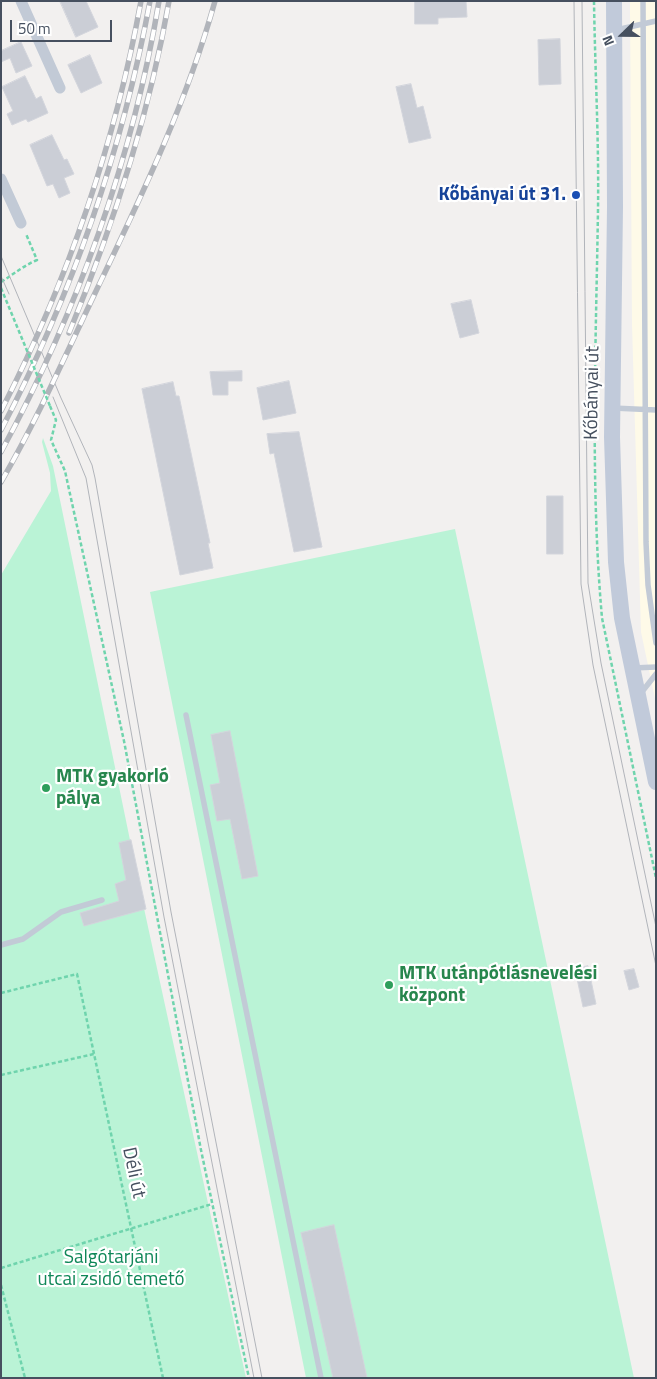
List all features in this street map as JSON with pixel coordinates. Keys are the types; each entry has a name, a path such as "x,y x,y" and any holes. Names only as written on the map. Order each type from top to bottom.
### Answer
{"main road":[{"name":"Kőbányai út","path":"614,1 613,408 616,562 622,618 656,782"}],"street":[{"path":"21,1 60,88"},
{"path":"1,180 21,223"}],"lane":[{"path":"643,1 646,370 644,409 648,585 656,643"},
{"path":"614,30 656,21"},
{"path":"613,408 656,410"},
{"path":"632,668 656,667"},
{"path":"638,696 656,674"},
{"path":"186,714 321,1378"},
{"path":"1,945 23,939 60,912 102,900"}],"path":[{"path":"1,282 15,275 20,267 37,260 21,223"},
{"path":"1,288 56,420 51,440 65,471 124,741 212,1204 250,1378"},
{"name":"Déli út","path":"1,993 77,974 163,1378"},
{"path":"1,1075 94,1054"},
{"path":"1,1268 212,1204"},
{"path":"1,1285 25,1378"}],"shaded area":[{"path":"630,1 656,1 656,703 641,632 632,324"}],"green space":[{"name":"Salgótarjáni utcai zsidó temető","path":"43,438 53,466 145,913 246,1378 1,1378 1,575 51,491 50,473 42,442"},
{"name":"MTK utánpótlásnevelési központ","path":"455,529 634,1378 306,1378 150,592"}],"building":[{"path":"60,1 86,1 98,27 76,37"},
{"path":"415,1 466,1 467,17 438,18 438,24 415,24"},
{"path":"560,39 561,84 539,85 538,40"},
{"path":"21,42 32,66 16,73 10,58 1,62 1,51"},
{"path":"90,55 102,83 81,93 68,65"},
{"path":"25,76 36,99 41,96 48,113 28,122 26,119 12,125 7,114 13,111 2,87"},
{"path":"411,84 417,108 423,106 431,138 409,143 396,87"},
{"path":"52,135 64,160 67,159 74,174 64,178 70,193 59,198 53,184 47,186 30,145"},
{"path":"471,300 479,333 460,338 451,304"},
{"path":"242,371 242,381 228,381 228,395 213,395 210,372"},
{"path":"289,381 296,413 263,420 257,388"},
{"path":"173,382 176,396 179,396 210,543 208,543 213,568 180,575 142,389"},
{"path":"299,432 322,547 294,552 274,453 270,454 267,434"},
{"path":"547,496 563,496 563,554 547,554"},
{"path":"230,731 258,876 242,879 230,819 217,821 210,785 220,783 211,735"},
{"path":"131,840 146,909 84,926 80,913 119,901 115,884 126,880 119,843"},
{"path":"588,966 596,1004 583,1007 575,969"},
{"path":"634,969 639,987 629,990 624,971"},
{"path":"334,1225 367,1378 333,1378 301,1233"}],"tram line":[{"path":"574,1 581,584 593,665 656,966"},
{"path":"582,1 588,583 601,663 656,927"},
{"path":"1,256 61,398 92,465 171,912 262,1378"},
{"path":"1,276 9,294"},
{"path":"53,397 86,478 164,917 254,1378"}],"railway":[{"path":"1,411 47,313 86,211 103,160 117,107 141,1"},
{"path":"1,430 27,379 50,327 92,221 125,113 150,1"},
{"path":"1,452 29,399 54,345 99,233 118,176 134,118 148,60 159,1"},
{"path":"69,333 115,211 128,170 151,86 169,1"},
{"path":"1,482 51,387 147,183 191,75 215,1"}],"place":[{"name":"Kőbányai út 31.","path":"576,195"},
{"name":"MTK gyakorló pálya","path":"46,788"},
{"name":"MTK utánpótlásnevelési központ","path":"389,985"}]}
